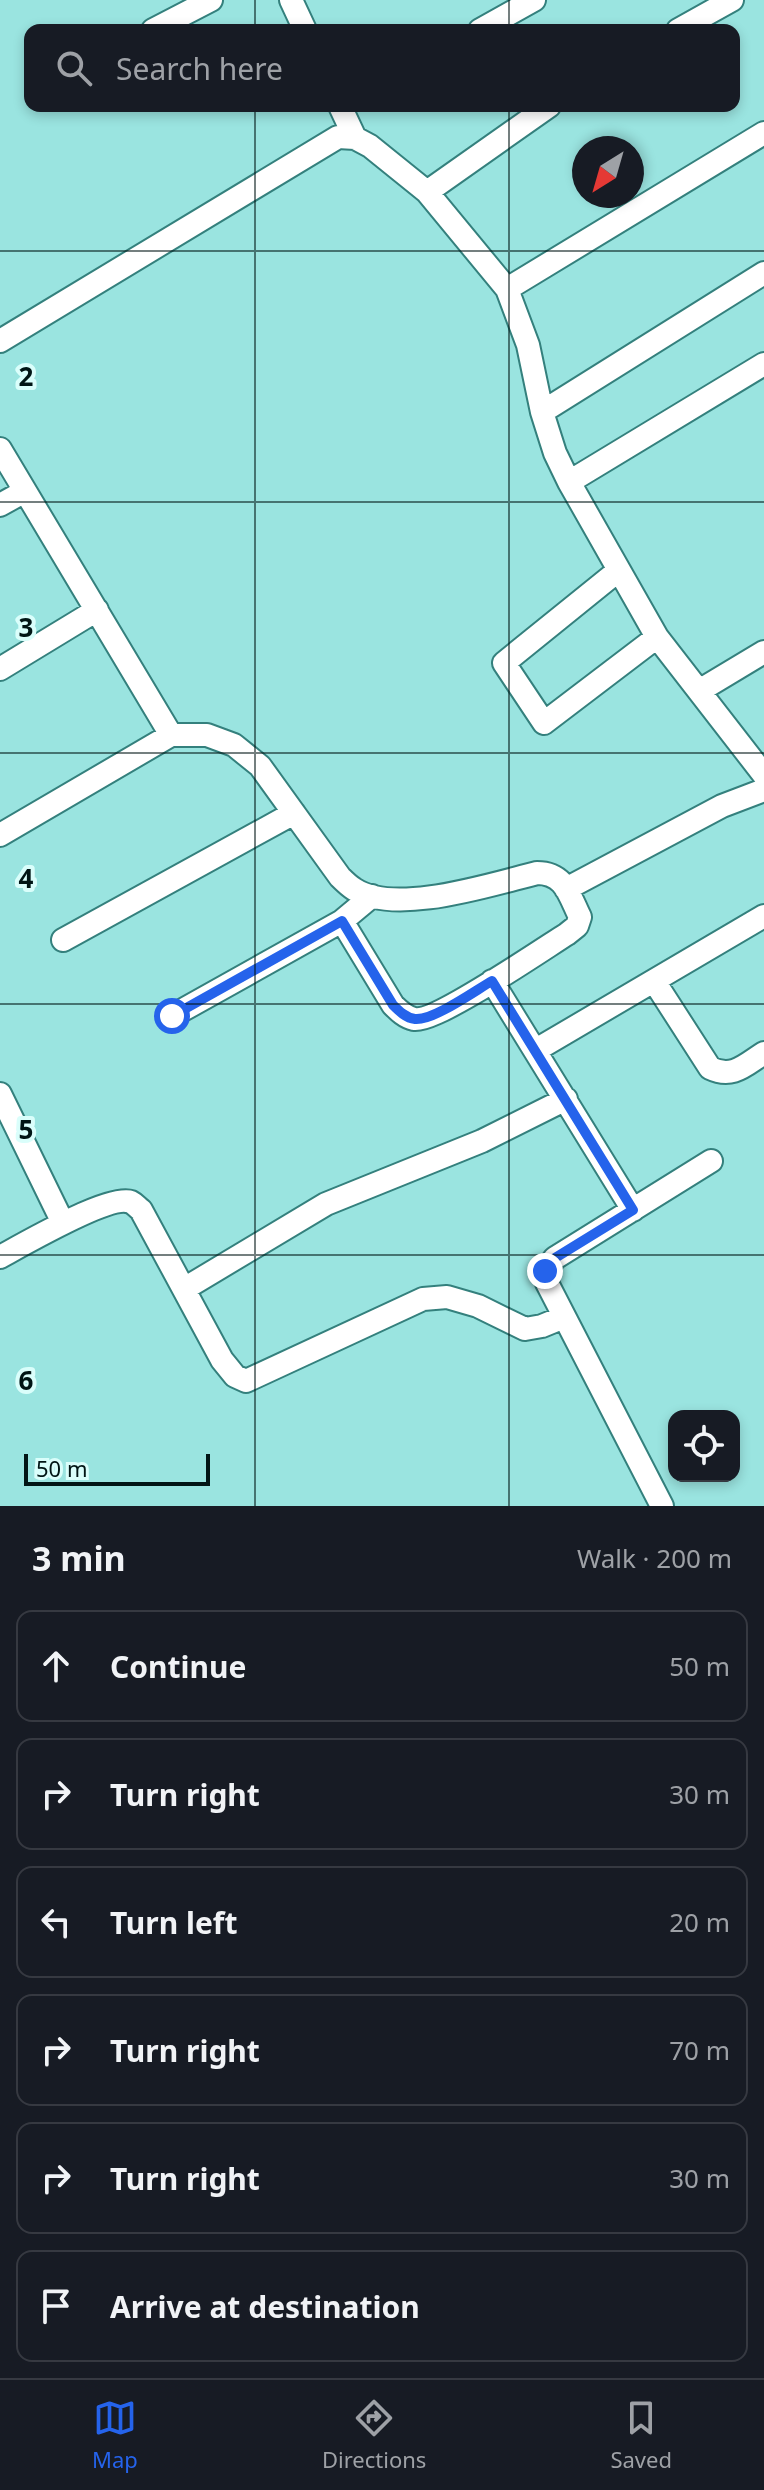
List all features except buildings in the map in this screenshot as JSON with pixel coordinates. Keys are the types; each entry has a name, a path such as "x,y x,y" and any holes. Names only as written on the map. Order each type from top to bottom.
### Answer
{"street":[{"path":"165,24 211,0"},
{"path":"291,0 302,24"},
{"path":"491,24 534,0"},
{"path":"689,24 732,0"},
{"path":"344,112 355,138"},
{"path":"427,192 540,112"},
{"path":"507,289 764,133"},
{"path":"0,341 338,137 355,138 370,146 427,192 507,289 528,345 542,412 555,453 569,482 657,637 764,775"},
{"path":"542,412 764,273"},
{"path":"569,482 764,364"},
{"path":"0,449 171,735"},
{"path":"0,505 25,491"},
{"path":"619,570 504,663 544,723 657,637"},
{"path":"0,669 97,610"},
{"path":"699,691 764,652"},
{"path":"0,835 171,735 207,735 234,745 260,766 340,877 354,890 372,896 431,898 537,873 550,873 559,878 580,917 577,926 492,981 431,1016 416,1019 403,1014 393,1005 342,921"},
{"path":"566,889 722,806 764,790"},
{"path":"63,940 294,813"},
{"path":"172,1016 342,921 372,896"},
{"path":"536,1050 764,916"},
{"path":"492,981 633,1210"},
{"path":"654,981 710,1068 722,1074 735,1071 764,1053"},
{"path":"0,1094 8,1132 63,1223"},
{"path":"184,1289 326,1204 482,1141 566,1099"},
{"path":"662,1506 547,1283 545,1271 555,1258 711,1161"},
{"path":"0,1257 63,1223 116,1202 130,1202 141,1210 222,1360 235,1376 246,1381 423,1299 447,1297 478,1306 525,1329 564,1317"}],"route":[{"path":"172,1016 342,921 393,1005 403,1014 416,1019 431,1016 492,981 633,1210 555,1258 545,1271"}]}
